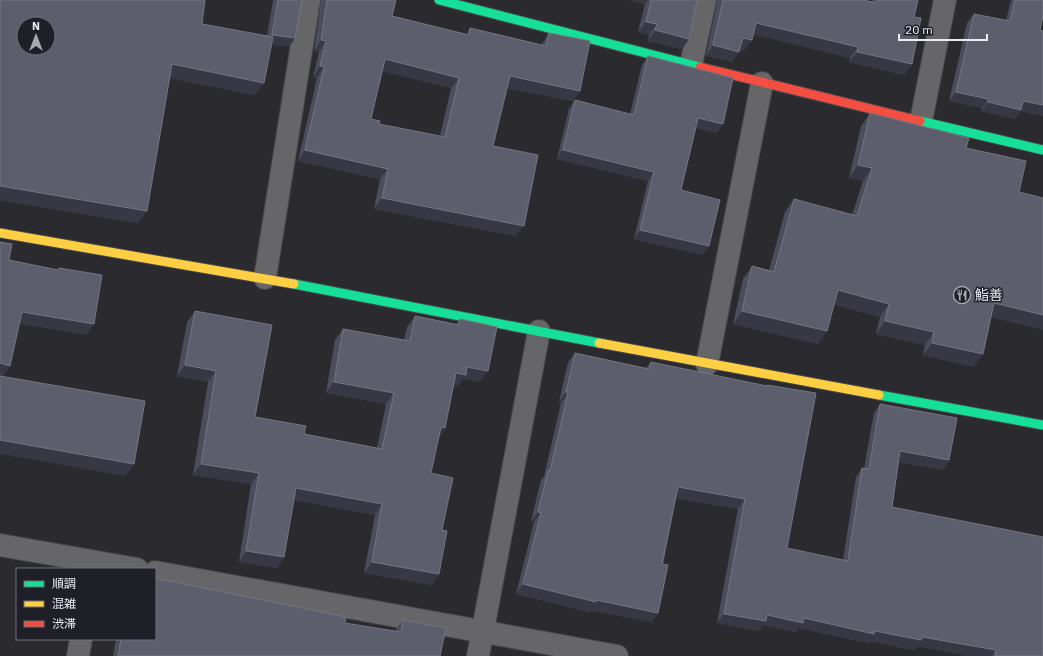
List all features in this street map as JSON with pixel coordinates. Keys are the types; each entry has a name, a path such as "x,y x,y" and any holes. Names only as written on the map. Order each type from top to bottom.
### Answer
{"street":[{"path":"265,278 309,0"},
{"path":"439,0 762,83 1043,150"},
{"path":"691,65 705,0"},
{"path":"921,121 945,0"},
{"path":"706,364 762,83"},
{"path":"0,233 265,278 706,364 1043,426"},
{"path":"478,656 538,331"},
{"path":"0,545 93,565 126,568"},
{"path":"156,572 482,633 617,656"},
{"path":"78,656 81,640"}],"building":[{"path":"0,0 205,0 202,24 273,37 264,83 172,64 147,211 0,186"},
{"path":"278,0 302,0 295,38 272,35"},
{"path":"327,0 396,0 392,16 469,35 470,28 546,46 549,33 590,41 580,91 510,76 493,146 538,155 524,226 382,198 388,169 305,150 324,67 320,66 326,41 321,40","holes":["385,59 459,78 445,137 379,124 380,121 371,119"]},
{"path":"651,0 697,0 689,39 655,30 657,24 646,22"},
{"path":"723,0 864,0 876,3 877,0 918,0 914,17 921,18 912,64 857,52 858,47 756,23 752,40 743,38 739,52 713,45"},
{"path":"1015,0 1043,0 1043,16 1040,30 1043,31 1043,105 1023,101 1021,110 988,102 988,99 956,92 974,14 1010,21"},
{"path":"648,56 733,78 723,124 698,118 681,190 720,200 709,246 640,230 654,172 563,150 575,100 634,115"},
{"path":"870,113 969,138 966,148 1026,161 1019,192 1043,198 1043,315 994,303 983,354 932,343 934,332 885,321 889,304 838,290 827,331 742,311 752,266 774,272 794,199 857,216 872,168 858,165"},
{"path":"0,242 12,244 9,260 58,270 59,268 102,275 94,324 22,312 10,366 0,363"},
{"path":"195,311 272,325 255,417 306,426 304,434 382,449 394,393 334,382 343,329 410,341 415,316 459,325 460,319 497,327 488,371 467,367 466,375 456,373 445,428 441,427 431,473 453,478 442,530 447,531 439,574 372,562 382,504 296,488 284,557 246,551 259,473 201,464 216,371 185,365"},
{"path":"575,353 649,369 651,362 767,386 816,393 787,548 848,561 862,468 869,469 880,404 957,418 949,460 900,451 892,507 1043,537 1043,656 995,656 996,650 922,637 921,640 875,631 874,634 804,618 803,623 767,615 766,621 724,614 745,499 678,487 662,564 668,565 658,613 596,600 596,602 523,584 541,513 538,512 548,471 550,471 568,393 566,392"},
{"path":"0,376 145,401 134,464 0,440"},
{"path":"156,578 346,617 345,623 401,632 403,620 446,628 440,656 118,656 121,640 156,640"}],"traffic: fast":[{"path":"439,0 700,67"},
{"path":"920,121 1043,150"},
{"path":"294,284 599,343"},
{"path":"879,395 1043,425"}],"traffic: slow":[{"path":"0,233 294,284"},
{"path":"599,343 879,395"}],"traffic: jam":[{"path":"700,67 920,121"}],"place":[{"name":"鮨善","path":"962,295"}]}
